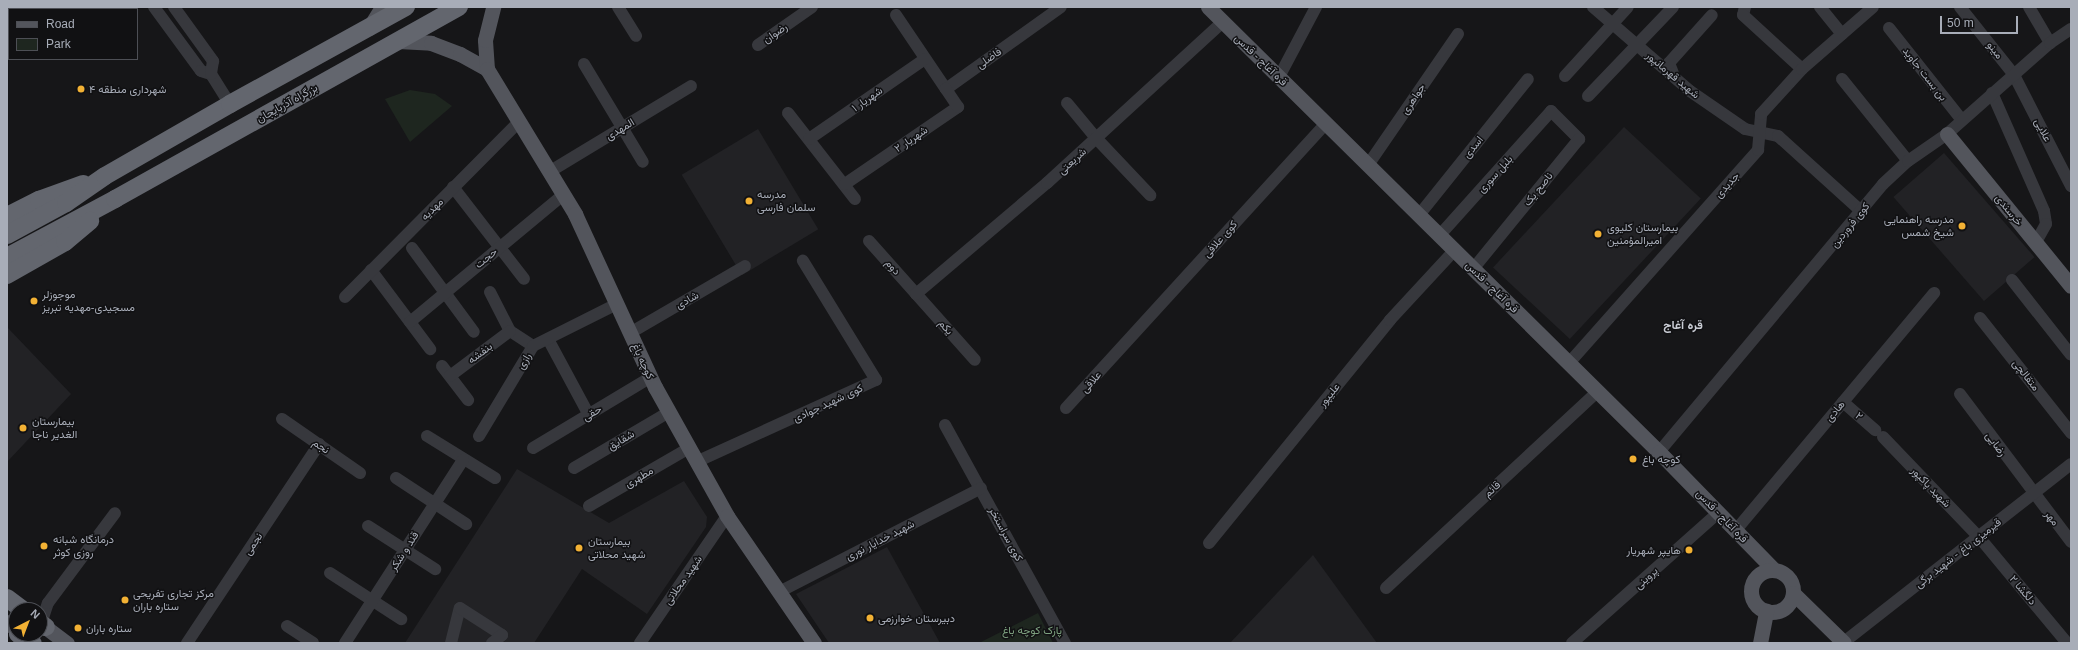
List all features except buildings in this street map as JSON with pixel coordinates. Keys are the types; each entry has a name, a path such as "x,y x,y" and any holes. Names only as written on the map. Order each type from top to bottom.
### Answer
{"highway":[{"path":"7,235 66,203 105,176 230,104 406,7"},
{"name":"بزرگراه آذربایجان","path":"7,257 116,199 459,7"},
{"path":"7,216 38,200 105,176"},
{"name":"بزرگراه آذربایجان","path":"7,275 65,242 116,199"}],"main road":[{"path":"369,28 382,7"},
{"path":"487,69 485,40 493,7"},
{"name":"قره آغاج - قدس","path":"1208,7 1454,251 1598,391 1719,512 1774,570"},
{"path":"398,41 431,43 460,54 487,69"},
{"name":"کوچه باغ","path":"487,69 563,195 651,377 696,462 727,516 814,643"},
{"name":"خرسندی","path":"1947,134 2071,286"},
{"path":"1774,570 1784,574 1791,582 1793,593 1789,604 1778,611 1766,611 1756,604 1751,592 1754,581 1762,572 1774,570"},
{"path":"1793,593 1844,643"},
{"path":"1760,643 1766,611"},
{"path":"48,629 67,643"}],"street":[{"path":"154,7 201,71 211,74 230,104"},
{"path":"174,7 213,61 211,74"},
{"path":"618,7 636,36"},
{"name":"رضوان","path":"758,44 812,7"},
{"name":"فاضلی","path":"946,89 1061,7"},
{"path":"1279,77 1316,7"},
{"name":"شهید قهرمانپور","path":"1593,7 1675,79 1745,129 1778,136 1862,212"},
{"path":"1564,76 1628,7"},
{"path":"1588,96 1673,7"},
{"path":"1744,7 1743,15 1802,69"},
{"path":"1820,7 1842,34"},
{"name":"جدیدی","path":"1569,363 1758,150 1761,114 1802,69 1873,7"},
{"name":"مینو","path":"1960,7 2014,75"},
{"path":"2029,7 2050,42"},
{"path":"896,15 946,89"},
{"path":"1675,79 1669,63 1712,15"},
{"name":"شریعتی","path":"916,294 1096,138 1223,22"},
{"name":"بن بست جاوید","path":"1889,28 1961,119"},
{"name":"کوی فروردین","path":"1659,452 1862,212 1883,184 1908,161 1947,134 1961,119 2014,75 2050,42 2071,29"},
{"name":"جواهری","path":"1368,165 1458,34"},
{"name":"شهریار ۱","path":"809,139 926,59"},
{"path":"584,64 643,162"},
{"name":"علایی","path":"2014,75 2071,186"},
{"name":"اسدی","path":"1419,216 1528,79"},
{"path":"1842,79 1908,161"},
{"name":"المهدی","path":"549,172 691,86"},
{"name":"شهریار ۲","path":"845,184 958,107 946,89"},
{"path":"1992,93 2044,212 2046,224 2036,242"},
{"path":"1067,104 1096,138 1150,195"},
{"name":"بلبل سوری","path":"1439,236 1550,111"},
{"name":"ناصح یک","path":"1473,269 1579,139 1550,111"},
{"path":"788,113 845,184 855,199"},
{"name":"مهدیه","path":"345,297 519,122"},
{"name":"کوی علافی","path":"1115,355 1326,123"},
{"path":"453,187 524,279"},
{"name":"حجت","path":"410,322 563,195"},
{"name":"دوم","path":"869,241 916,294"},
{"path":"412,248 474,332"},
{"name":"علیپور","path":"1209,543 1386,326 1454,251"},
{"name":"کوی شهید جوادی","path":"696,462 876,380 803,261"},
{"name":"شادی","path":"630,333 745,266"},
{"path":"371,270 430,349"},
{"path":"2012,280 2071,355"},
{"path":"490,292 510,330 533,346"},
{"name":"هادی","path":"1736,530 1934,293"},
{"name":"یکم","path":"916,294 975,360"},
{"name":"رازی","path":"479,436 533,346 617,304"},
{"name":"متقالچی","path":"1980,318 2071,433"},
{"name":"بنفشه","path":"450,376 510,330"},
{"path":"548,339 589,415"},
{"name":"علاقی","path":"1066,408 1115,355"},
{"path":"442,366 468,400"},
{"name":"حقی","path":"533,448 651,377"},
{"name":"قائم","path":"1386,588 1598,391"},
{"name":"رضایی","path":"1960,394 2033,494"},
{"name":"۲","path":"1842,402 1879,433"},
{"name":"شقایق","path":"574,468 669,412"},
{"name":"نجم","path":"282,420 360,472"},
{"name":"کوی سراستخر","path":"945,425 1065,643"},
{"name":"شهید پاکپور","path":"1879,433 1979,537"},
{"path":"427,436 463,460 495,478"},
{"name":"نجمی","path":"187,643 319,444"},
{"name":"مطهری","path":"590,506 689,448"},
{"name":"قند و شکر","path":"345,643 463,460"},
{"name":"قیرمیزی باغ - شهید برگی","path":"1844,643 2071,464"},
{"path":"396,478 466,524"},
{"name":"شهید خدایار نوری","path":"779,592 981,488"},
{"name":"مهر","path":"2033,494 2071,542"},
{"name":"پروینی","path":"1572,643 1719,512"},
{"path":"48,603 115,513"},
{"name":"شهید محلاتی","path":"640,643 727,516"},
{"path":"368,526 435,569"},
{"name":"دلگشا ۲","path":"1979,537 2067,643"},
{"path":"330,573 401,619"},
{"path":"451,643 460,608 502,635 492,643"},
{"path":"287,626 313,643"}],"shaded area":[{"name":"بیمارستان کلیوی امیرالمؤمنین","path":"1624,127 1701,199 1570,339 1493,267"},
{"name":"مدرسه سلمان فارسی","path":"758,129 818,229 742,275 682,175"},
{"name":"مدرسه راهنمایی شیخ شمس","path":"1944,153 2035,257 1984,301 1893,197"},
{"name":"بیمارستان الغدیر ناجا","path":"7,327 71,394 7,462"},
{"name":"بیمارستان شهید محلاتی","path":"517,469 609,523 684,481 707,517 706,527 647,614 582,569 534,643 405,643"},
{"name":"دبیرستان خوارزمی","path":"887,547 940,643 829,643 796,594"},
{"path":"1313,555 1377,643 1230,643"}],"green space":[{"path":"410,90 435,94 452,106 410,142 385,99"},
{"name":"پارک کوچه باغ","path":"1038,613 1053,643 979,643"}],"place":[{"name":"شهرداری منطقه ۴","path":"81,89"},
{"name":"مدرسه سلمان فارسی","path":"749,201"},
{"name":"مدرسه راهنمایی شیخ شمس","path":"1962,226"},
{"name":"بیمارستان کلیوی امیرالمؤمنین","path":"1598,234"},
{"name":"موجوزلر مسجیدی-مهدیه تبریز","path":"34,301"},
{"name":"بیمارستان الغدیر ناجا","path":"23,428"},
{"name":"کوچه باغ","path":"1633,459"},
{"name":"درمانگاه شبانه روزی کوثر","path":"44,546"},
{"name":"بیمارستان شهید محلاتی","path":"579,548"},
{"name":"هایپر شهریار","path":"1689,550"},
{"name":"مرکز تجاری تفریحی ستاره باران","path":"125,600"},
{"name":"دبیرستان خوارزمی","path":"870,618"},
{"name":"ستاره باران","path":"78,628"}],"district":[{"name":"قره آغاج","path":"1683,326"}]}
